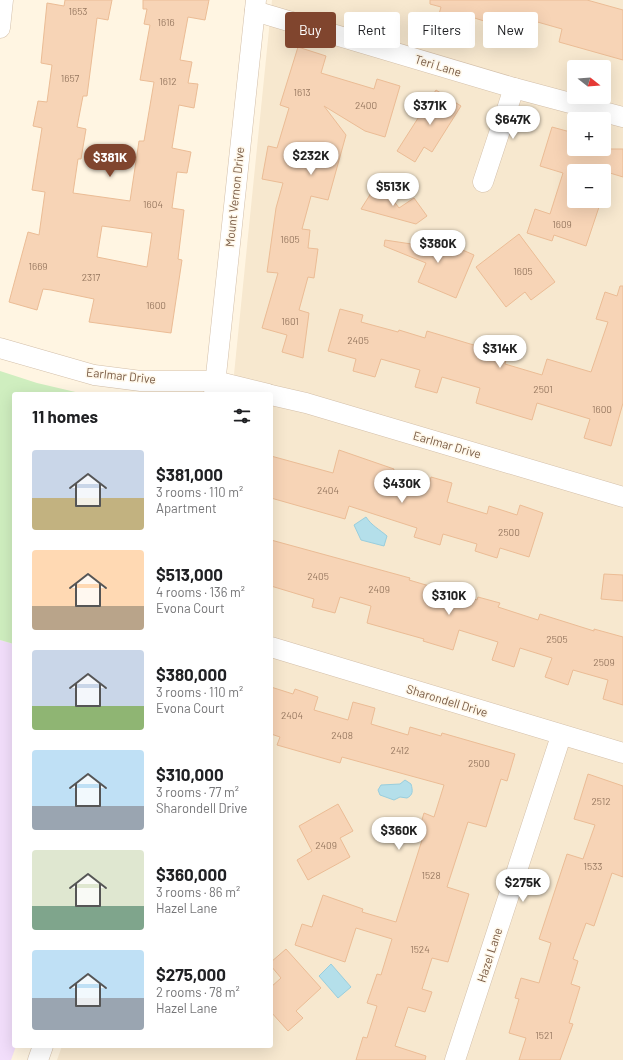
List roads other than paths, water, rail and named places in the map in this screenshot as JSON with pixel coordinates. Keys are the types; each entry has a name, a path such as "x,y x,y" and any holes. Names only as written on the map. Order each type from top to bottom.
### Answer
{"street":[{"path":"0,28 3,0"},
{"name":"Teri Lane","path":"255,5 514,88 623,117"},
{"name":"Mount Vernon Drive","path":"214,388 255,5"},
{"path":"483,182 514,88"},
{"name":"Earlmar Drive","path":"0,348 94,375 250,392"},
{"name":"Earlmar Drive","path":"273,395 306,403 623,497"},
{"name":"Sharondell Drive","path":"273,648 561,736 623,753"},
{"name":"Hazel Lane","path":"455,1060 561,736"},
{"path":"38,1060 42,1048"}],"water":[{"path":"366,517 373,525 387,536 384,546 361,540 354,525"},
{"path":"405,780 412,786 412,792 409,797 400,797 394,800 380,795 378,790 381,785 400,784"},
{"path":"331,964 351,987 338,998 319,976"}]}
